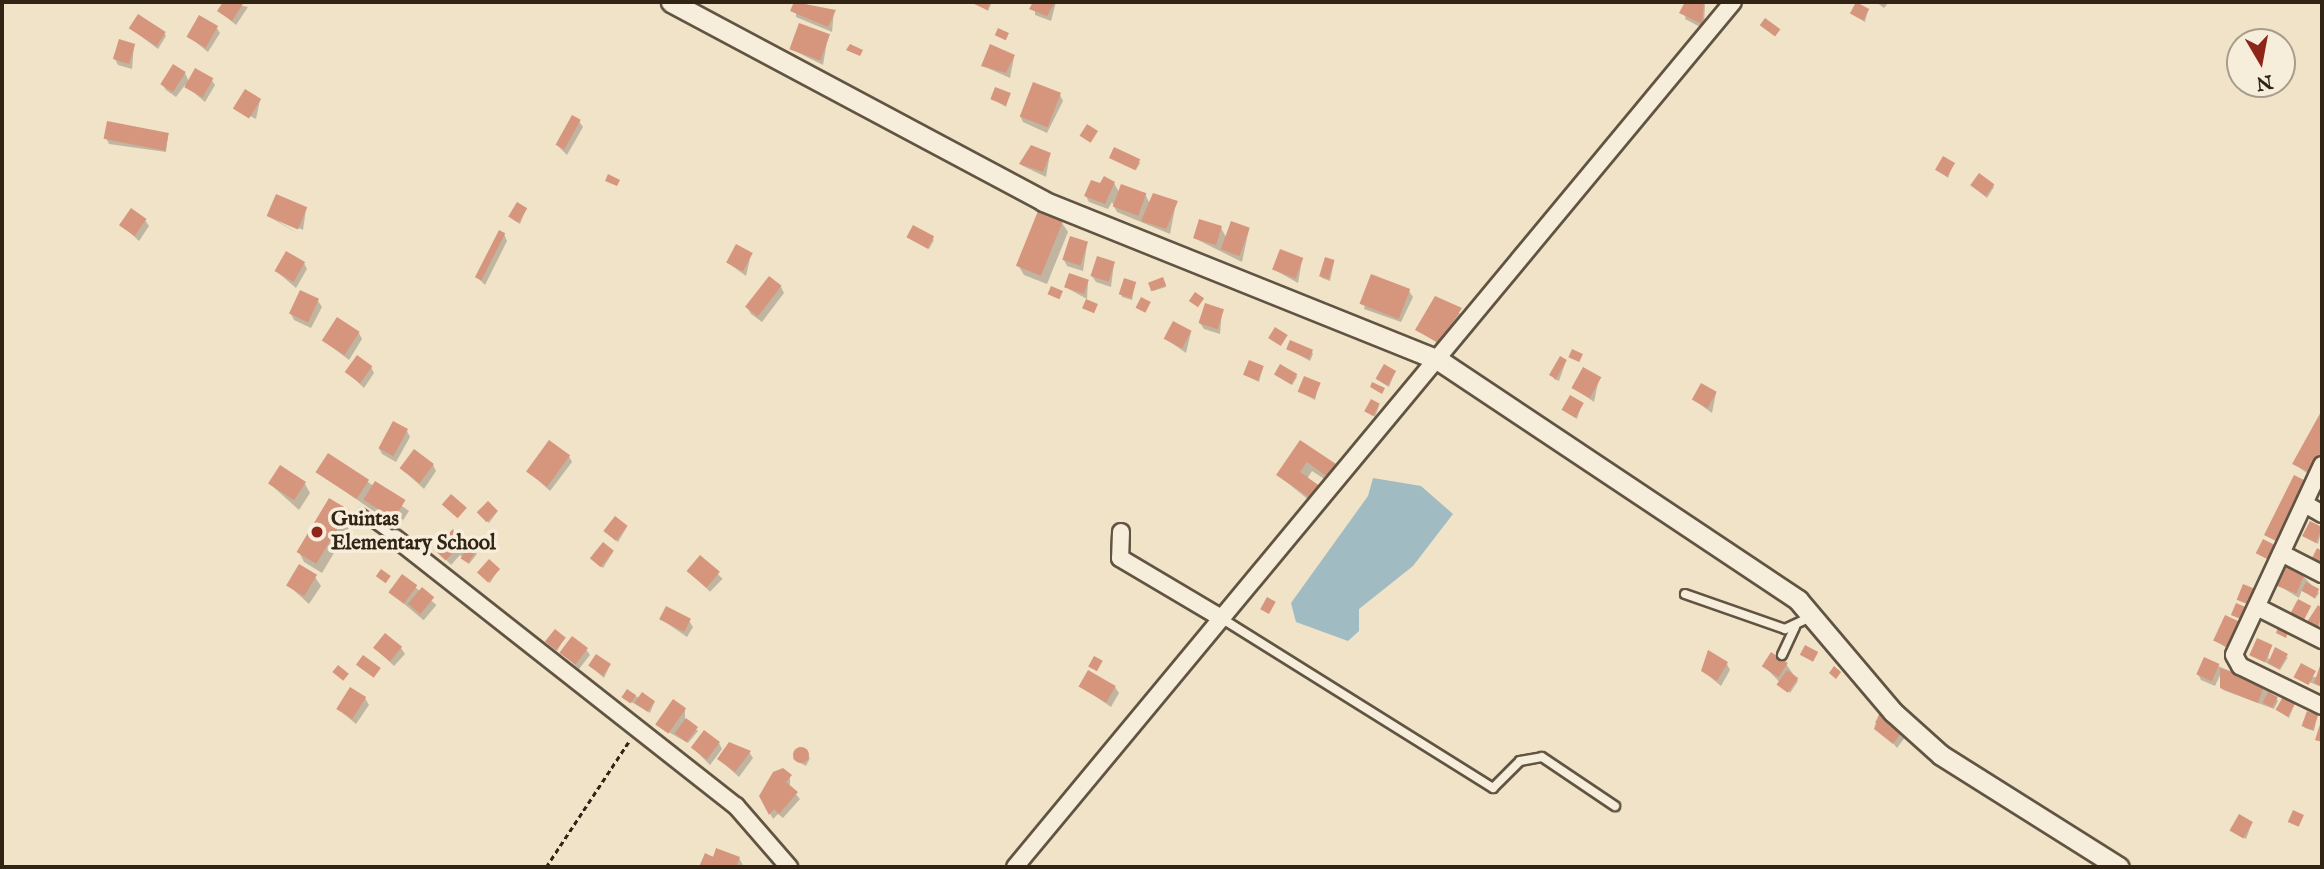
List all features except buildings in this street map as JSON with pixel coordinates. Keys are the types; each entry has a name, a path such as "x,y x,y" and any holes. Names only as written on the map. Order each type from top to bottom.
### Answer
{"street":[{"path":"671,2 1043,201 1437,359 1814,616 1893,712 1941,755 2119,867"},
{"path":"1015,867 1733,2"},
{"path":"2322,465 2235,661 2322,706"},
{"path":"2305,505 2322,514"},
{"path":"1121,532 1120,558 1221,618"},
{"path":"395,538 638,726 736,806 789,867"},
{"path":"2283,554 2322,574"},
{"path":"2259,608 2322,640"}],"lane":[{"path":"362,514 395,538"},
{"path":"1685,594 1777,626 1795,627 1814,616"},
{"path":"1221,618 1493,788 1531,756 1615,806"},
{"path":"1782,655 1795,627"}],"path":[{"path":"546,867 638,726"}],"water":[{"path":"1373,478 1421,486 1453,514 1413,566 1359,609 1359,631 1348,641 1296,622 1291,603 1368,496"}],"place":[{"name":"Guintas Elementary School","path":"317,532"}]}
